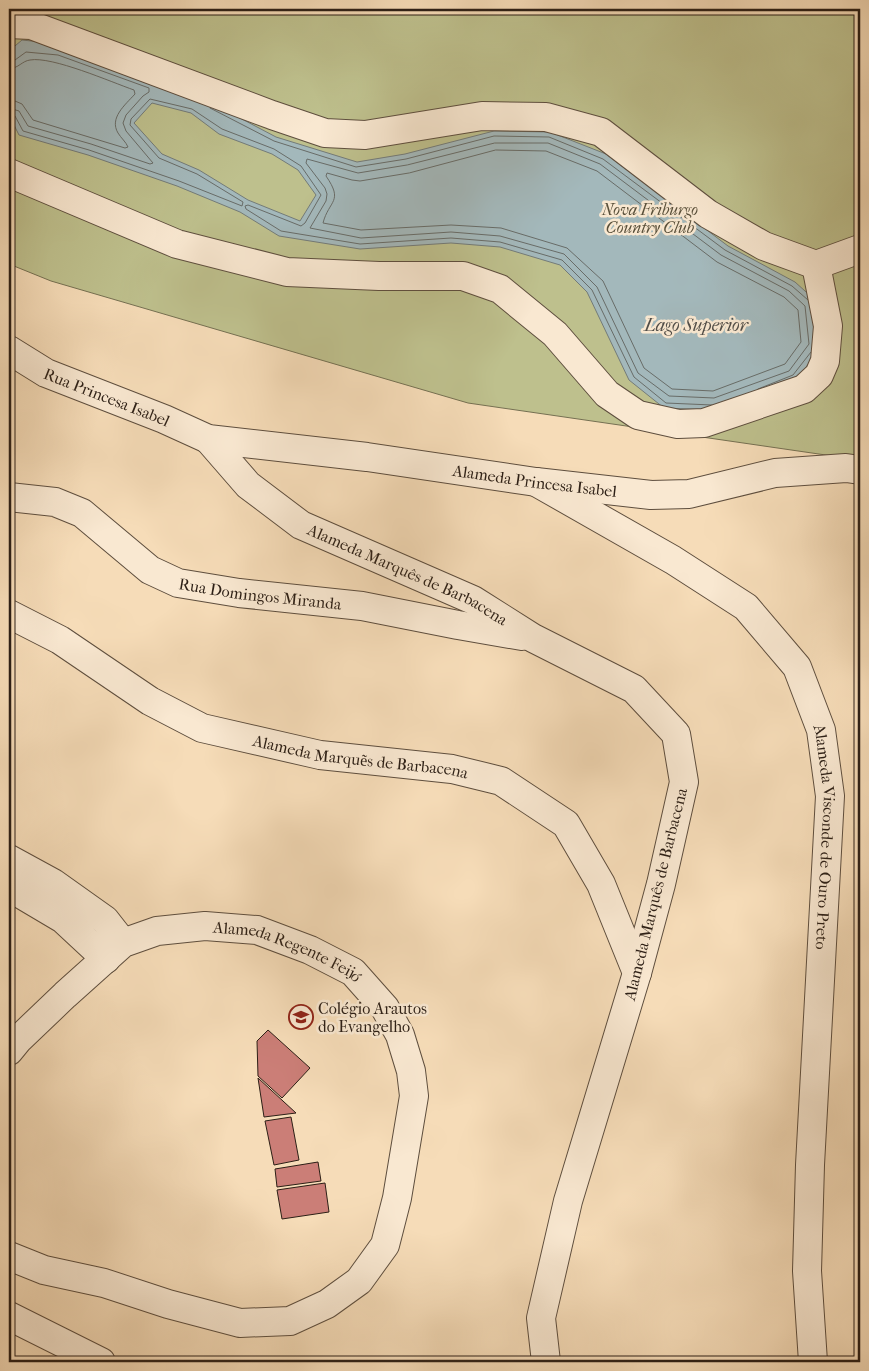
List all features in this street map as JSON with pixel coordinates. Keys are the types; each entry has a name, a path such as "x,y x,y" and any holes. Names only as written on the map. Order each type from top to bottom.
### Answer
{"street":[{"path":"9,24 30,25 325,133 366,135 482,116 546,117 601,132 708,214 764,246 816,264 860,249"},
{"path":"9,173 177,244 287,272 379,276 463,276 500,289 554,334 607,394 638,415 678,424 704,423 804,389 819,375 825,361 828,326 816,264"},
{"name":"Rua Princesa Isabel","path":"9,350 46,373 164,419 208,439"},
{"name":"Alameda Princesa Isabel","path":"208,439 367,457 536,482 651,495 689,494 775,473 846,468 860,470"},
{"name":"Alameda Marquês de Barbacena","path":"208,439 248,485 301,525 473,600 533,638 634,689 676,734 684,782 661,884 637,973 568,1201 541,1318 546,1362"},
{"name":"Alameda Visconde de Ouro Preto","path":"536,482 673,560 746,607 797,667 821,730 830,796 807,1271 813,1362"},
{"name":"Rua Domingos Miranda","path":"9,497 56,502 82,512 150,570 178,583 239,593 362,606 458,626 533,638"},
{"name":"Alameda Marquẽs de Barbacena","path":"9,614 60,640 150,701 202,728 320,755 452,769 501,781 566,824 601,884 637,973"},
{"path":"9,859 53,883 105,920 114,951"},
{"path":"9,887 114,951"},
{"name":"Alameda Regente Feijó","path":"9,1051 65,994 114,951 156,931 205,926 257,930 310,950 354,972 384,1008 400,1035 411,1071 414,1096 397,1198 385,1245 359,1281 327,1304 290,1321 240,1323 168,1304 104,1283 44,1270 9,1256"},
{"path":"9,1316 101,1362"}],"green space":[{"name":"Nova Friburgo Country Club","path":"9,9 860,9 860,460 468,403 51,281 9,264"}],"water":[{"name":"Lago Superior","path":"22,40 60,44 185,89 276,137 357,162 405,154 494,131 550,132 606,154 728,246 795,282 815,300 821,346 797,380 716,410 664,408 629,380 587,292 560,265 500,247 451,243 360,249 279,236 240,212 177,186 88,155 19,135 9,115 9,51","holes":["152,103 191,113 219,134 272,154 298,170 316,195 300,221 248,200 199,170 162,154 134,123"]}],"building":[{"path":"268,1030 310,1068 282,1098 258,1076 257,1041"},
{"path":"258,1078 296,1113 264,1117"},
{"path":"291,1117 299,1160 274,1165 265,1121"},
{"path":"318,1162 321,1181 277,1187 275,1169"},
{"path":"325,1183 329,1212 282,1219 277,1190"}],"place":[{"name":"Colégio Arautos do Evangelho","path":"301,1017"}]}
